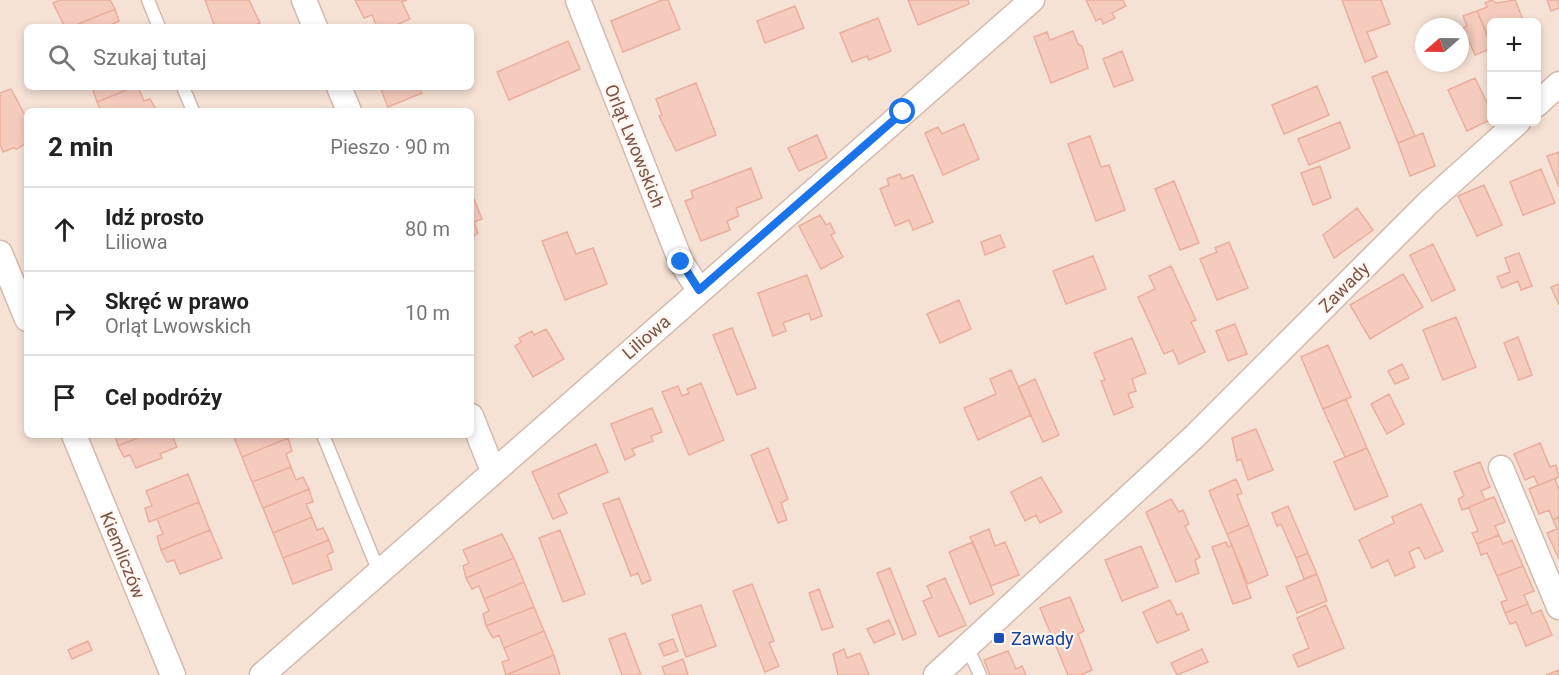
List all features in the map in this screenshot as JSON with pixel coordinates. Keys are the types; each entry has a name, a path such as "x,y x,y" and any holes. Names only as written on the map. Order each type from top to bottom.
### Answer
{"street":[{"path":"304,0 314,24"},
{"name":"Orląt Lwowskich","path":"578,0 681,262 699,290"},
{"name":"Liliowa","path":"262,675 1032,0"},
{"path":"1541,100 1559,84"},
{"path":"340,90 348,108"},
{"name":"Zawady","path":"936,675 1195,436 1429,202 1514,126"},
{"path":"0,253 24,312"},
{"path":"474,424 493,471"},
{"name":"Kiemliczów","path":"75,438 173,675"},
{"path":"1501,468 1559,607"}],"lane":[{"path":"148,0 158,24"},
{"path":"184,90 192,108"},
{"path":"325,438 379,572"},
{"path":"967,646 980,675"}],"shaded area":[{"path":"0,0 1559,0 1559,675 0,675"}],"building":[{"path":"60,0 110,0 115,9 78,24 64,24 53,3"},
{"path":"205,0 249,0 260,23 258,24 214,24"},
{"path":"355,0 407,0 402,2 410,19 399,24 376,24 372,15 364,18"},
{"path":"662,0 668,0 680,29 623,52 611,21"},
{"path":"908,0 968,0 969,4 918,25"},
{"path":"1086,0 1123,0 1126,6 1112,13 1115,18 1103,24 1101,18 1096,21"},
{"path":"1342,0 1381,0 1390,24 1367,32 1377,57 1365,62"},
{"path":"1492,0 1496,3 1515,0 1522,18 1487,18 1487,34 1477,11 1487,7 1485,3"},
{"path":"1547,0 1559,0 1559,8 1551,11"},
{"path":"795,6 804,28 765,43 757,21"},
{"path":"115,9 119,21 113,24 78,24"},
{"path":"1477,11 1487,36 1487,50 1475,55 1469,42 1469,18 1463,16"},
{"path":"878,18 891,51 869,60 867,56 852,62 840,33"},
{"path":"1073,31 1078,44 1082,46 1088,68 1051,83 1034,37 1047,32 1050,40"},
{"path":"568,41 580,69 509,100 497,72"},
{"path":"1122,51 1133,80 1114,87 1103,59"},
{"path":"1387,71 1415,136 1398,143 1372,77"},
{"path":"1475,78 1487,103 1487,121 1467,131 1448,90"},
{"path":"696,83 716,135 676,151 659,116 662,115 656,99"},
{"path":"1317,86 1329,115 1284,134 1272,105"},
{"path":"11,89 24,113 24,144 17,149 13,148 3,152 0,144 0,93"},
{"path":"93,90 127,90 97,102"},
{"path":"127,90 139,90 144,101 150,99 155,108 100,108 97,102"},
{"path":"381,90 420,90 422,93 388,107"},
{"path":"1340,122 1350,148 1309,165 1298,139"},
{"path":"964,124 979,159 943,175 925,133 938,127 942,134"},
{"path":"1423,133 1435,166 1410,176 1398,143"},
{"path":"817,135 827,158 799,171 788,148"},
{"path":"1090,136 1101,167 1109,165 1125,210 1096,221 1068,144"},
{"path":"1559,152 1559,187 1547,156"},
{"path":"1320,166 1331,198 1313,205 1301,173"},
{"path":"751,168 762,198 736,208 739,216 727,221 730,230 701,241 685,201 693,198 691,191"},
{"path":"1541,169 1555,203 1523,215 1510,182"},
{"path":"900,174 902,179 913,175 933,222 913,230 909,220 895,226 880,189 889,185 887,179"},
{"path":"1174,181 1199,243 1180,250 1155,189"},
{"path":"1484,185 1502,225 1477,236 1458,196"},
{"path":"474,199 482,219 474,222"},
{"path":"1357,208 1373,230 1334,258 1323,235"},
{"path":"820,215 826,225 830,223 835,233 831,235 843,257 821,269 799,226"},
{"path":"474,222 478,233 474,236"},
{"path":"567,232 576,254 593,248 607,284 565,300 542,241"},
{"path":"1000,235 1005,247 985,255 981,242"},
{"path":"1229,242 1248,288 1217,300 1200,259 1217,252 1215,248"},
{"path":"1433,244 1455,290 1432,301 1410,255"},
{"path":"1519,253 1532,286 1521,290 1518,281 1502,288 1497,277 1510,272 1505,258"},
{"path":"1093,256 1106,289 1066,304 1053,271"},
{"path":"1171,266 1196,320 1191,322 1205,352 1179,364 1173,350 1164,354 1138,297 1155,289 1149,276"},
{"path":"1403,274 1423,307 1370,339 1350,305"},
{"path":"807,275 822,316 811,320 809,313 783,323 786,331 773,336 758,293"},
{"path":"1559,284 1559,305 1551,287"},
{"path":"959,300 971,329 940,343 927,314"},
{"path":"1456,317 1476,367 1443,380 1423,330"},
{"path":"1235,324 1247,354 1228,361 1216,331"},
{"path":"732,328 756,388 737,395 713,335"},
{"path":"546,329 564,359 533,377 515,346 521,342 519,338 532,331 534,335"},
{"path":"1518,337 1532,375 1519,380 1504,343"},
{"path":"1132,338 1146,373 1132,379 1136,391 1128,394 1133,407 1114,415 1101,381 1105,380 1094,353"},
{"path":"1328,345 1351,397 1323,409 1301,357"},
{"path":"1402,364 1409,378 1395,384 1388,371"},
{"path":"1011,370 1031,415 978,440 964,408 996,394 990,379"},
{"path":"1035,379 1059,435 1043,442 1018,387"},
{"path":"701,383 724,440 689,455 662,392 678,386 682,396 689,393 687,389"},
{"path":"1389,394 1404,424 1387,434 1371,404"},
{"path":"1346,399 1367,448 1345,457 1323,409"},
{"path":"652,408 662,432 651,436 653,441 632,449 635,455 625,460 611,424"},
{"path":"1256,429 1273,470 1248,480 1241,459 1237,461 1232,438"},
{"path":"116,438 138,438 118,446"},
{"path":"138,438 173,438 177,447 160,454 162,458 136,468 130,455 124,457 118,446"},
{"path":"234,438 288,438 242,457"},
{"path":"288,438 292,451 286,454 291,467 252,482 242,457"},
{"path":"1540,443 1550,467 1556,465 1559,477 1529,489 1538,485 1534,476 1525,480 1514,454"},
{"path":"596,444 608,472 558,494 567,513 553,519 532,472"},
{"path":"768,448 788,499 781,503 787,520 778,523 751,455"},
{"path":"1367,448 1388,496 1355,510 1334,462"},
{"path":"1480,462 1490,487 1481,491 1485,500 1494,497 1462,510 1458,499 1464,496 1454,472"},
{"path":"291,467 296,480 303,477 309,489 263,508 252,482"},
{"path":"188,474 199,502 149,522 145,508 152,506 146,491"},
{"path":"1041,477 1062,512 1040,523 1036,515 1025,521 1011,492"},
{"path":"1559,477 1555,479 1559,490 1559,517 1553,520 1549,510 1539,514 1529,489"},
{"path":"1236,479 1242,493 1237,495 1249,525 1227,534 1209,491"},
{"path":"309,489 313,502 306,504 312,517 273,533 263,508"},
{"path":"1494,497 1505,522 1495,526 1499,535 1477,544 1472,533 1478,531 1469,508 1462,510"},
{"path":"619,498 651,580 642,584 638,573 631,576 603,504"},
{"path":"1171,499 1179,512 1183,510 1189,524 1185,526 1200,557 1195,560 1199,573 1176,582 1146,512"},
{"path":"199,502 210,530 161,550 157,536 163,534 157,519 149,522"},
{"path":"1421,504 1443,551 1425,559 1419,547 1409,552 1415,567 1395,576 1388,560 1372,568 1359,540 1394,523 1392,517"},
{"path":"1288,506 1308,553 1296,558 1281,524 1277,526 1272,513"},
{"path":"312,517 317,530 323,528 329,540 283,558 273,533"},
{"path":"1559,517 1559,559 1547,533 1557,529 1553,520"},
{"path":"1249,525 1268,575 1248,584 1227,534"},
{"path":"989,529 995,546 1005,542 1019,575 991,586 970,537"},
{"path":"210,530 222,558 180,574 174,560 167,562 161,550"},
{"path":"560,530 585,594 563,602 539,538"},
{"path":"502,534 514,558 466,578 463,566 469,563 463,550"},
{"path":"1499,535 1503,544 1512,540 1523,566 1497,576 1487,553 1481,555 1477,544"},
{"path":"329,540 333,552 327,555 332,569 293,584 283,558"},
{"path":"973,542 994,594 970,604 949,552"},
{"path":"1226,542 1228,547 1232,545 1251,598 1233,604 1212,547"},
{"path":"1141,546 1158,587 1122,601 1105,560"},
{"path":"1308,553 1317,574 1304,579 1296,558"},
{"path":"514,558 524,582 484,599 479,586 472,589 466,578"},
{"path":"1523,566 1534,591 1524,595 1528,604 1505,613 1501,602 1507,600 1497,576"},
{"path":"890,568 916,634 903,640 877,573"},
{"path":"1317,574 1327,601 1297,613 1286,587"},
{"path":"945,578 966,625 939,637 923,601 932,597 927,586"},
{"path":"524,582 534,607 486,626 483,614 489,611 484,599"},
{"path":"752,584 774,641 769,643 779,666 765,672 733,591"},
{"path":"819,589 833,627 822,630 809,593"},
{"path":"1070,597 1084,631 1078,634 1092,670 1081,675 1068,675 1040,608"},
{"path":"1170,600 1177,615 1182,613 1189,630 1157,643 1143,612"},
{"path":"1528,604 1532,614 1541,610 1552,635 1526,646 1516,622 1510,624 1505,613"},
{"path":"701,605 716,646 686,657 672,615"},
{"path":"1326,605 1344,648 1298,667 1293,655 1309,648 1297,618"},
{"path":"534,607 544,631 504,648 499,635 493,638 486,626"},
{"path":"889,620 895,634 874,643 867,629"},
{"path":"544,631 554,655 506,675 502,662 509,660 504,648"},
{"path":"625,633 641,675 622,675 609,639"},
{"path":"673,639 678,651 664,656 659,644"},
{"path":"88,641 92,650 72,659 68,650"},
{"path":"844,649 847,658 860,653 869,675 838,675 833,654"},
{"path":"1202,649 1208,662 1177,675 1171,663"},
{"path":"1008,651 1016,669 1022,666 1026,675 990,675 984,660"},
{"path":"554,655 560,675 506,675"},
{"path":"683,659 688,675 665,675 662,667"},
{"path":"1559,670 1559,675 1546,675"}],"place":[{"name":"Zawady","path":"999,638"}],"route":[{"path":"681,262 699,290 903,112"}]}
